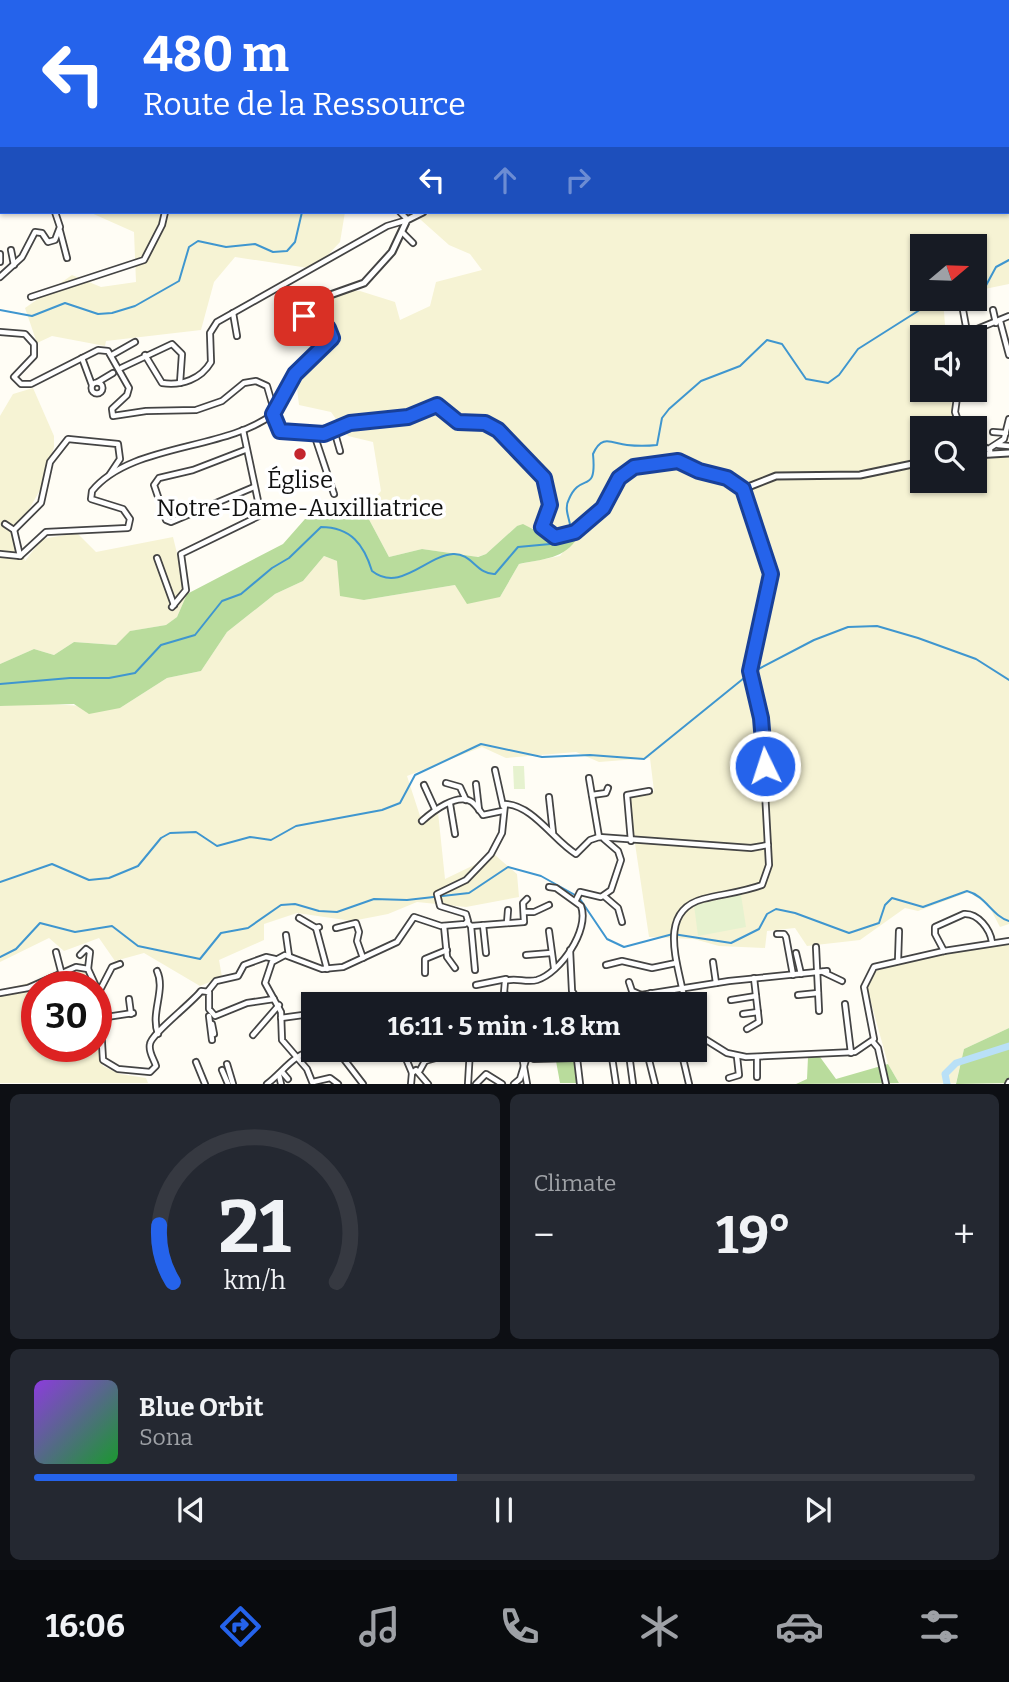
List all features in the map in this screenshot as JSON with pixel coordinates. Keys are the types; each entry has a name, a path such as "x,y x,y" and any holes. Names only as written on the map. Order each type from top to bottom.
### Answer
{"street":[{"path":"56,214 67,258"},
{"path":"31,297 144,260 162,225 165,214"},
{"path":"402,214 407,220"},
{"path":"145,355 162,383 180,383 198,377 208,367 213,355 211,329 233,313 282,288 387,226 419,214"},
{"path":"108,477 149,458 243,430 274,413 295,374 332,338 328,328 304,316 302,305 364,283 382,265 403,233 407,220"},
{"path":"0,277 27,251 36,232 40,232 50,243 60,231"},
{"path":"403,233 413,243"},
{"path":"11,250 14,265"},
{"path":"0,254 0,262"},
{"path":"993,310 1009,355"},
{"path":"233,313 237,336"},
{"path":"987,326 1009,316"},
{"path":"0,332 25,334 34,344 34,356 13,378 21,384 31,384 102,349 112,355 121,368 129,391 112,409 113,416 146,411 176,413 196,410 222,401 240,385 251,381 267,386 280,431 314,434 350,423 408,417 437,405 458,422 492,426 544,478 550,499 543,530 550,536 564,537 575,532 603,508 619,478 634,467 678,461 699,471 727,478 743,489 771,574 750,671 761,718 769,865 762,885 688,904 680,913 675,934 676,963 684,992"},
{"path":"112,355 135,342"},
{"path":"121,368 168,344 177,346 182,358 180,383"},
{"path":"82,358 95,384 113,373"},
{"path":"989,452 1006,433 1009,419"},
{"path":"157,558 173,606 186,590 181,554 260,518 243,430"},
{"path":"334,430 340,442 340,451"},
{"path":"993,432 1006,433"},
{"path":"314,434 334,494"},
{"path":"0,554 20,556 46,532 128,528 130,519 123,509 91,499 92,491 108,477 120,459 118,444 68,439 50,462 41,503 14,530"},
{"path":"997,445 1009,446"},
{"path":"245,450 205,466 159,478 154,485 155,491 166,520 171,522 254,487"},
{"path":"989,452 1009,453"},
{"path":"743,489 776,476 860,475 910,465"},
{"path":"5,524 14,530 20,556"},
{"path":"475,970 469,924 464,913 437,902 437,894 466,880 483,863 502,833 503,808 495,770"},
{"path":"589,778 601,837 618,851 621,860 611,890 604,897"},
{"path":"446,783 460,787 466,800 486,815 513,806 553,833 576,853 590,839 601,837 755,849 768,845"},
{"path":"476,784 479,811"},
{"path":"424,785 435,809"},
{"path":"592,795 606,793 608,788"},
{"path":"631,841 625,797 631,792 649,791"},
{"path":"549,797 553,833"},
{"path":"422,821 435,809 466,800"},
{"path":"450,804 455,834"},
{"path":"476,985 508,979 532,981 555,969 570,949 579,936 583,914 576,900 549,887"},
{"path":"576,900 579,892 604,897 618,908 622,922"},
{"path":"213,1037 207,1019 210,1015 208,991 216,981 236,978 244,965 266,957 275,960 289,956 327,969 343,967 400,939 408,922 414,917 444,926 524,922 523,903 527,900"},
{"path":"525,912 534,912 549,905"},
{"path":"506,923 508,910"},
{"path":"944,951 935,934 935,928 964,914 977,918 990,933 992,943"},
{"path":"299,918 317,928 327,969"},
{"path":"336,928 356,923 359,932 357,941 363,958"},
{"path":"483,925 486,953"},
{"path":"444,926 450,964 455,968"},
{"path":"549,931 555,969"},
{"path":"898,961 899,931"},
{"path":"776,934 784,934 786,937 793,975"},
{"path":"286,935 289,956"},
{"path":"886,1083 878,1048 873,1042 874,1033 865,983 874,967 944,951 1009,941"},
{"path":"816,947 822,971 818,993 819,1011"},
{"path":"69,971 76,967 88,969 90,951 86,949 80,955"},
{"path":"570,949 572,992"},
{"path":"425,973 425,959 447,950"},
{"path":"56,952 61,971"},
{"path":"796,953 801,974"},
{"path":"526,955 551,954"},
{"path":"275,960 265,980 279,1005 282,1040 313,1083 330,1077 338,1083"},
{"path":"606,965 622,961 652,968 676,963"},
{"path":"713,962 716,983"},
{"path":"110,971 112,967 120,964"},
{"path":"157,971 161,981 156,997 158,1034"},
{"path":"656,992 822,971 842,981"},
{"path":"747,1029 759,1025 754,978"},
{"path":"504,992 503,984 508,979"},
{"path":"629,982 635,992"},
{"path":"0,993 21,989"},
{"path":"106,1062 110,1067 118,1069 154,1070 156,1066 150,1044 201,991 208,991"},
{"path":"798,996 818,993"},
{"path":"731,1000 756,996"},
{"path":"112,1016 132,1014 129,999"},
{"path":"210,1015 217,1016 247,1003 274,999"},
{"path":"845,1004 851,1053"},
{"path":"253,1035 279,1005"},
{"path":"743,1014 758,1012"},
{"path":"281,1018 301,1015"},
{"path":"707,1040 737,1057 851,1053 873,1042"},
{"path":"267,1083 301,1054"},
{"path":"729,1078 739,1075 737,1057"},
{"path":"757,1057 757,1077"},
{"path":"196,1062 205,1083"},
{"path":"346,1062 353,1075 363,1083"},
{"path":"407,1062 412,1073 411,1083"},
{"path":"423,1062 420,1071 428,1083"},
{"path":"467,1062 468,1083"},
{"path":"577,1062 580,1083"},
{"path":"613,1062 615,1083"},
{"path":"630,1062 633,1083"},
{"path":"648,1062 655,1083"},
{"path":"684,1062 689,1083"},
{"path":"514,1083 520,1079 524,1063"},
{"path":"524,1063 527,1083"},
{"path":"227,1064 230,1083"},
{"path":"222,1070 230,1083"},
{"path":"412,1073 420,1071"},
{"path":"477,1083 480,1076 486,1073 502,1083"},
{"path":"280,1074 288,1079"},
{"path":"280,1074 281,1083"}],"shaded area":[{"path":"94,214 345,214 340,242 315,269 235,257 214,282 201,330 106,341 105,346 52,336 37,343 25,308 72,275 101,287 136,282 134,232"},
{"path":"414,214 1009,214 1009,284 987,289 987,234 910,234 910,312 944,312 945,325 910,325 910,402 952,402 953,416 910,416 910,493 987,493 987,459 1009,457 1009,924 1000,927 989,906 969,892 918,911 905,908 860,940 807,946 795,928 767,931 765,948 719,946 694,939 649,937 628,797 654,791 650,758 599,762 576,752 506,758 482,747 407,776 420,816 438,812 445,879 495,855 517,874 519,897 466,907 417,902 388,914 352,921 297,913 264,924 264,940 219,960 222,977 200,986 144,953 115,961 99,938 64,951 49,938 0,962 0,706 30,703 120,708 167,678 201,671 227,632 275,594 303,581 324,556 337,561 364,600 455,585 500,597 519,564 560,556 576,535 552,539 539,530 517,526 486,554 477,557 422,549 389,557 364,510 381,491 373,442 348,436 331,412 299,405 294,363 336,343 330,326 305,314 308,305 349,291 360,291 395,302 400,320 430,306 436,282 482,270 470,254 449,245"},
{"path":"33,388 54,436 54,447 43,485 17,530 25,561 42,539 77,533 96,552 173,537 187,594 177,617 166,625 131,631 116,645 74,642 54,655 34,649 0,664 0,416 13,394"},
{"path":"1009,944 1009,1028 964,1049 956,1083 899,1083 888,1064 867,988 870,976 878,970 976,947"},
{"path":"21,985 21,1062 102,1062 103,1066 120,1074 146,1078 148,1083 0,1083 0,990"}],"green space":[{"path":"364,510 389,557 422,549 478,557 486,554 517,526 523,524 552,539 578,537 560,554 519,564 500,597 467,604 455,585 364,600 340,596 337,561 324,556 303,581 275,594 227,632 201,671 167,678 120,708 89,714 74,704 0,706 0,664 34,649 54,655 74,642 116,645 130,631 166,625 177,617 187,594 283,544 305,519 323,514 330,519"},
{"path":"513,766 524,766 525,789 514,789"},
{"path":"741,895 746,927 698,936 694,905"},
{"path":"1009,1028 1009,1083 956,1084 964,1049"},
{"path":"808,1057 820,1057 836,1079 888,1064 899,1083 796,1084 807,1079"},
{"path":"556,1062 574,1062 579,1083 560,1083"}],"waterway":[{"path":"0,310 32,316 65,303 98,314 135,306 179,281 189,247 198,241 226,247 255,244 273,252 287,251 295,242 302,214"},
{"path":"987,284 996,267 1009,260"},
{"path":"571,532 567,503 578,486 593,475 593,454 603,442 657,445 662,418 669,409 701,381 740,366 767,340 782,344 806,379 828,383 839,375 858,349 916,312"},
{"path":"0,684 70,678 109,678 135,673 161,645 195,635 222,601 241,594 272,568 289,558 321,527 348,534 365,553 372,571 382,577 393,578 453,554 465,557 484,571 495,574 518,547 561,543 569,537"},
{"path":"0,882 52,864 89,880 109,878 138,866 161,838 170,833 196,832 217,846 250,837 271,840 296,826 382,810 400,803 415,775 481,744 542,757 590,755 644,759 749,674 814,640 848,627 877,626 918,638 976,659 1009,680"},
{"path":"0,957 16,949 40,923 75,932 112,926 138,946 200,959 221,933 248,928 281,905 295,904 319,911 337,912 374,899 407,900 469,893 508,867 541,876 575,895"},
{"path":"580,899 607,939 624,947 673,934 731,943 759,929 767,914 776,909 795,913 849,933 879,923 885,905 892,898 923,907 967,891 1009,921"},
{"path":"947,1084 945,1074 956,1063 1009,1046"}],"place":[{"name":"Église Notre-Dame-Auxilliatrice","path":"300,454"}],"route":[{"path":"304,316 328,328 332,338 295,374 273,414 280,431 324,434 350,423 381,422 408,417 437,405 446,409 450,417 458,422 485,423 505,436 544,478 550,505 542,527 550,536 559,538 575,532 603,508 619,478 627,469 634,467 678,461 699,471 727,478 743,489 771,574 765,613 750,671 761,718 765,766"}]}
